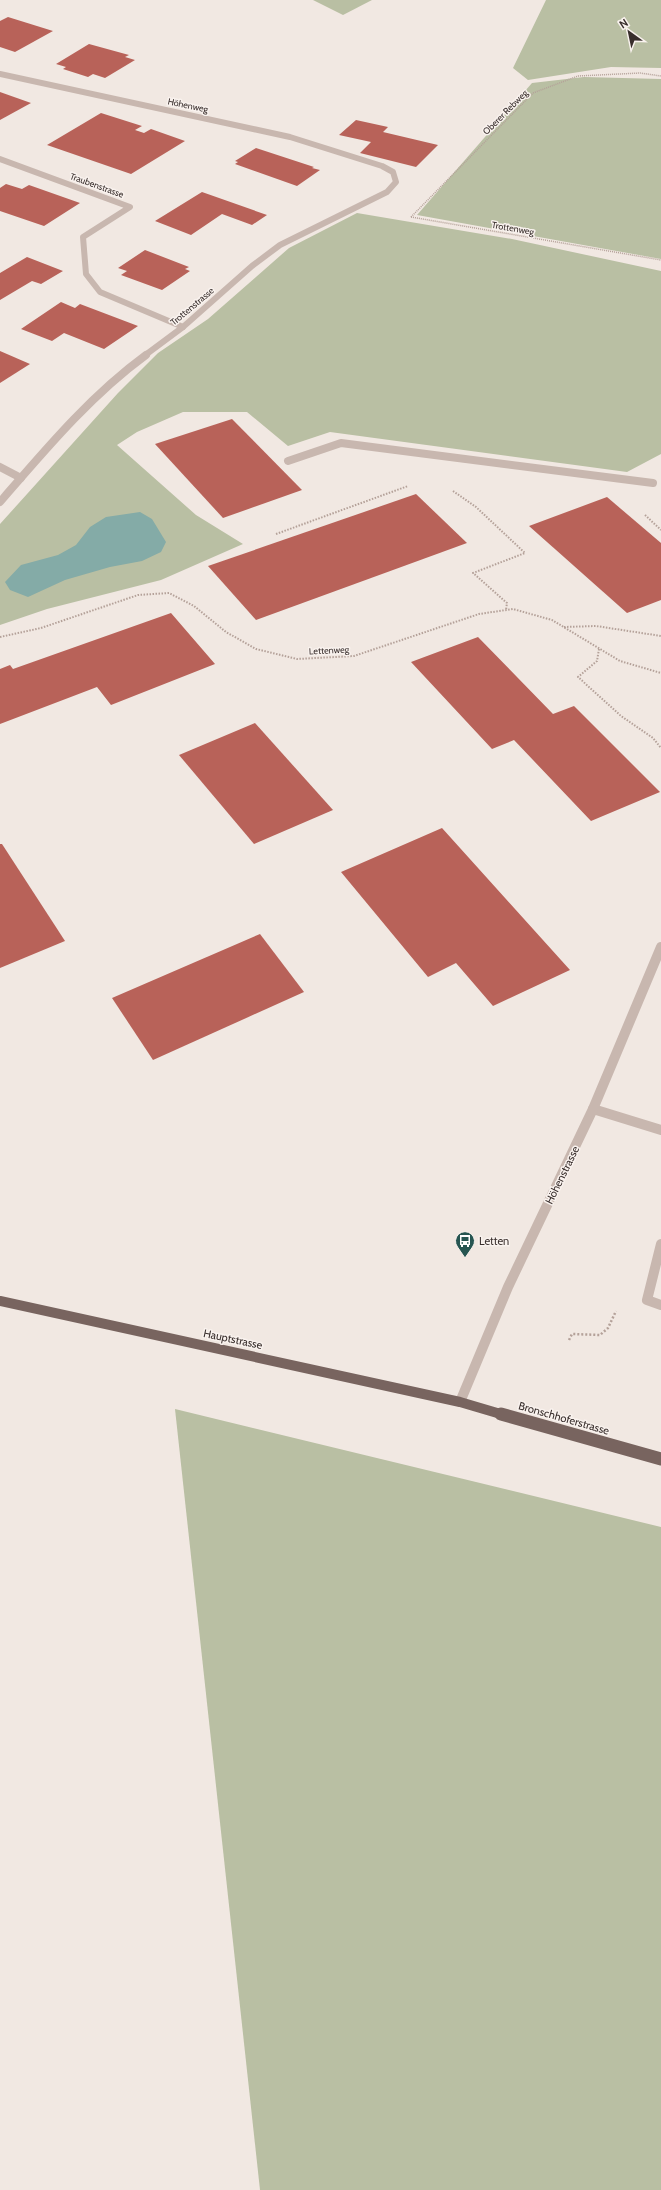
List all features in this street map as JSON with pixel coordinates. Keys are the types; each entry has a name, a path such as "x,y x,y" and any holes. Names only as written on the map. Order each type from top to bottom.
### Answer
{"main road":[{"name":"Hauptstrasse","path":"0,1301 460,1402"},
{"name":"Bronschhoferstrasse","path":"460,1402 661,1459"}],"street":[{"name":"Höhenweg","path":"0,74 290,137 371,161"},
{"name":"Traubenstrasse","path":"0,159 130,207 83,237 86,274 100,292 183,327"},
{"name":"Trottenstrasse","path":"0,502 53,441 121,374 183,327 252,266 280,245 309,229 365,204 386,192 396,182 393,172 371,161"},
{"path":"288,461 342,443 653,483"},
{"path":"0,467 21,478"},
{"name":"Höhenstrasse","path":"460,1402 508,1287 593,1109 661,947"},
{"path":"593,1109 661,1130"},
{"path":"661,1244 647,1300 661,1305"}],"path":[{"name":"Oberer Rebweg","path":"411,217 533,93 578,76 640,73 661,76"},
{"name":"Trottenweg","path":"365,204 411,217 661,260"},
{"path":"276,534 415,483"},
{"path":"451,490 476,507 525,553 473,573 507,602 506,610"},
{"name":"Lettenweg","path":"0,637 41,628 138,595 169,593 194,606 226,632 256,649 297,659 354,656 479,614 513,609 552,620 620,661 661,673"},
{"path":"564,627 596,626 661,636"},
{"path":"599,649 597,661 578,677 621,716 653,738 661,748"},
{"path":"569,1340 572,1334 598,1337 607,1331 619,1303 647,1300"}],"green space":[{"path":"313,0 372,0 343,15"},
{"path":"546,0 661,0 661,68 611,67 528,80 513,68"},
{"path":"584,77 661,79 661,259 417,215 532,83"},
{"path":"357,213 512,239 661,271 661,454 627,472 330,432 288,446 247,412 183,412 137,432 117,445 196,515 243,544 161,580 47,609 0,625 0,524 118,393 158,353 208,319 289,248"},
{"path":"175,1409 661,1527 661,2190 260,2190"}],"water":[{"path":"140,512 152,519 166,542 161,552 142,561 110,567 65,580 28,597 10,590 5,582 21,565 58,555 76,545 90,527 106,517"}],"building":[{"path":"8,17 53,31 15,52 0,47 0,21"},
{"path":"89,44 129,55 125,57 135,60 105,78 93,74 88,77 63,69 66,67 56,64"},
{"path":"0,92 31,103 0,120"},
{"path":"101,113 142,126 135,130 144,133 151,129 185,141 131,174 47,145"},
{"path":"356,120 388,127 383,132 438,145 416,167 360,153 371,142 339,135"},
{"path":"256,148 320,170 297,186 235,164 238,162 235,161"},
{"path":"6,184 22,189 29,185 80,203 44,226 0,211 0,188"},
{"path":"202,192 267,215 252,225 222,214 191,235 155,221"},
{"path":"145,250 189,267 185,269 190,271 162,290 121,275 127,271 118,268"},
{"path":"27,257 63,271 41,284 32,281 0,300 0,273"},
{"path":"61,302 75,308 80,304 138,326 104,349 64,333 52,341 21,329"},
{"path":"0,351 30,364 0,383"},
{"path":"232,419 302,490 223,518 155,444"},
{"path":"416,494 467,543 256,620 208,566"},
{"path":"607,497 661,543 661,600 627,613 529,526"},
{"path":"171,613 215,664 111,705 97,687 0,724 0,669 10,665 13,669"},
{"path":"478,637 553,714 574,706 660,792 591,821 514,740 492,749 411,662"},
{"path":"255,723 333,810 254,844 179,755"},
{"path":"442,828 570,970 493,1006 456,963 428,977 341,872"},
{"path":"0,844 2,844 65,941 0,968"},
{"path":"260,934 304,992 153,1060 112,998"}],"place":[{"name":"Letten","path":"465,1258"}]}
